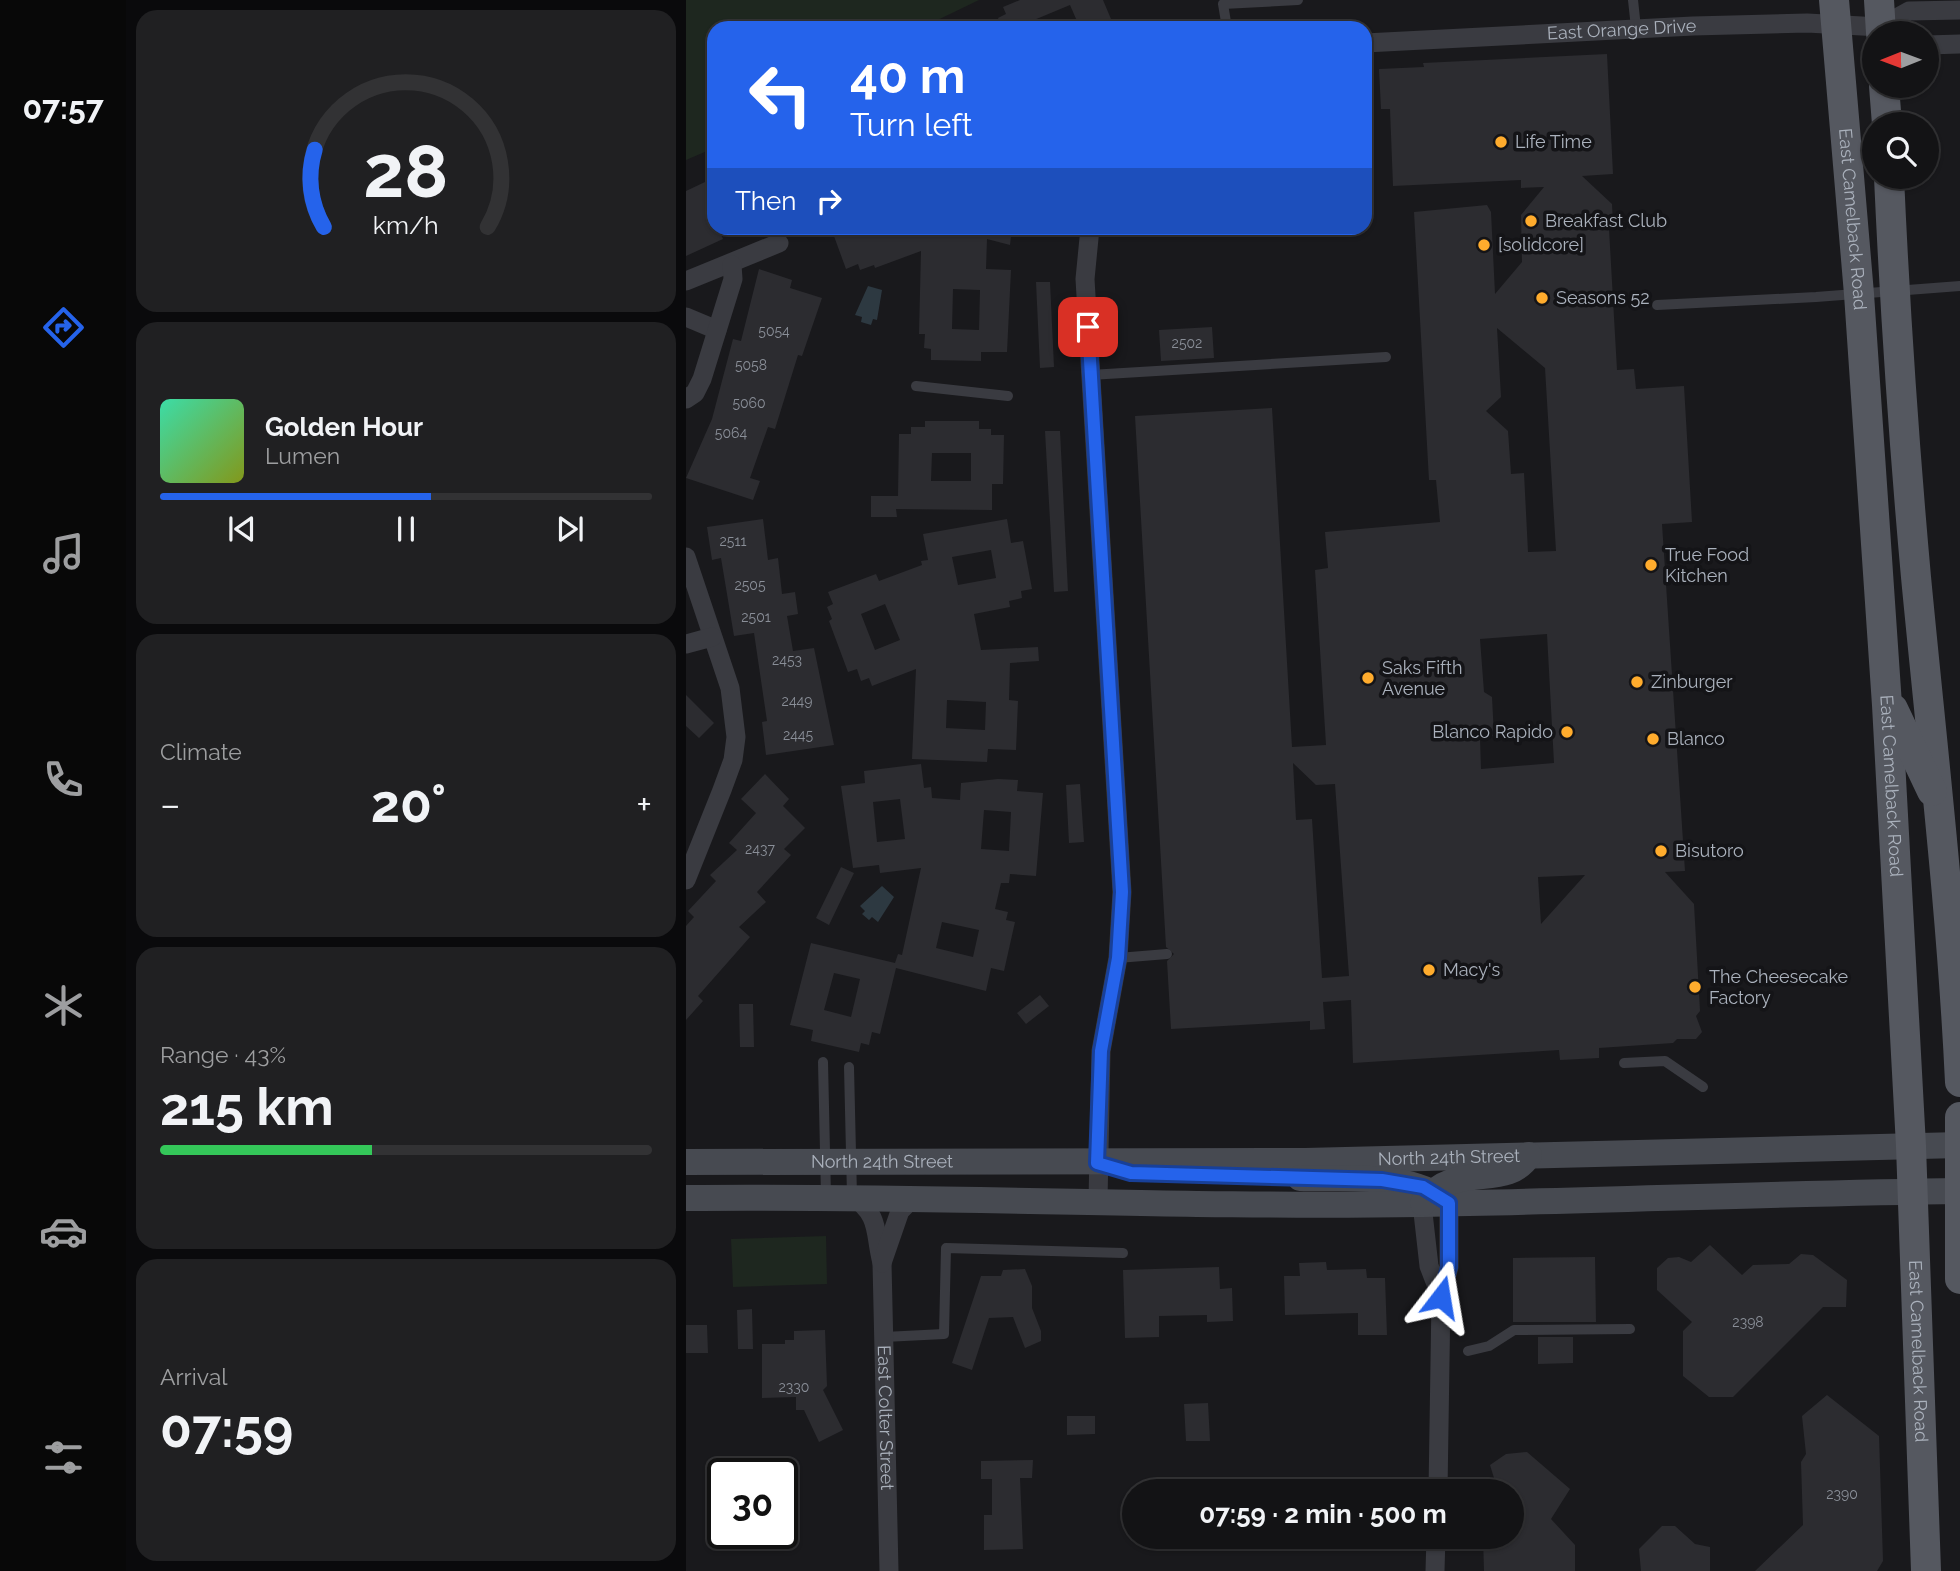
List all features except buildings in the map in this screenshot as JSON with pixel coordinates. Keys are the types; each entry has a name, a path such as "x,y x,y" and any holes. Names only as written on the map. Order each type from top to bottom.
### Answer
{"main road":[{"name":"East Camelback Road","path":"1836,13 1886,695 1911,1146 1926,1571"},
{"name":"East Camelback Road","path":"1890,189 1894,290 1916,580 1944,807 1960,1082"},
{"path":"1886,695 1944,807"},
{"path":"1960,1136 1960,1279"},
{"name":"North 24th Street","path":"686,1162 851,1160 1097,1163 1458,1159 1530,1153 1911,1146 1960,1136"},
{"path":"1097,1163 1131,1173 1382,1180 1411,1184 1435,1199 1460,1177 1508,1172 1524,1163 1530,1153"},
{"name":"North 24th Street","path":"686,1198 852,1196 1098,1201 1959,1191"}],"street":[{"path":"1887,21 1909,11 1960,10"},
{"name":"East Orange Drive","path":"1372,43 1636,28 1807,23 1836,13 1874,21"},
{"path":"1939,45 1960,44"},
{"path":"1089,235 1085,279 1122,892 1118,958 1101,1051 1098,1201"},
{"path":"686,281 720,266 732,265 779,243"},
{"path":"686,399 695,393 702,379 733,279 732,265"},
{"path":"686,317 717,330"},
{"path":"686,557 730,688 736,737 726,780 686,880"},
{"path":"686,645 712,638"},
{"name":"East Colter Street","path":"852,1196 869,1208 874,1219 882,1263 889,1571"},
{"name":"East Colter Street","path":"882,1263 900,1212 914,1197"},
{"path":"1435,1199 1429,1266 1441,1297"},
{"path":"1435,1199 1449,1267 1441,1297 1438,1479"},
{"path":"1435,1571 1436,1549"}],"lane":[{"path":"1226,21 1223,4 1298,0"},
{"path":"1633,0 1636,28"},
{"path":"1657,305 1960,286"},
{"path":"1090,375 1386,357"},
{"path":"916,386 1008,396"},
{"path":"1118,958 1167,954"},
{"path":"1624,1063 1665,1061 1703,1087"},
{"path":"822,1062 826,1196"},
{"path":"849,1067 852,1196"},
{"path":"884,1337 944,1334 946,1248 1123,1253"},
{"path":"1468,1351 1489,1346 1514,1330 1630,1329"}],"shaded area":[{"path":"686,0 979,0 936,21 707,21 707,151 686,160"},
{"path":"868,286 882,290 877,320 873,319 871,325 861,322 862,317 855,315"},
{"path":"882,886 894,897 878,922 872,917 869,920 862,914 865,911 860,906"},
{"path":"826,1236 827,1284 733,1287 731,1239"}],"place":[{"name":"Life Time","path":"1501,142"},
{"name":"Breakfast Club","path":"1531,221"},
{"name":"[solidcore]","path":"1484,245"},
{"name":"Seasons 52","path":"1542,298"},
{"name":"True Food Kitchen","path":"1651,565"},
{"name":"Saks Fifth Avenue","path":"1368,678"},
{"name":"Zinburger","path":"1637,682"},
{"name":"Blanco Rapido","path":"1567,732"},
{"name":"Blanco","path":"1653,739"},
{"name":"Bisutoro","path":"1661,851"},
{"name":"Macy's","path":"1429,970"},
{"name":"The Cheesecake Factory","path":"1695,987"}],"route":[{"path":"1088,327 1122,892 1118,958 1101,1051 1097,1163 1131,1173 1382,1180 1423,1187 1449,1203 1449,1267 1441,1297"}]}
